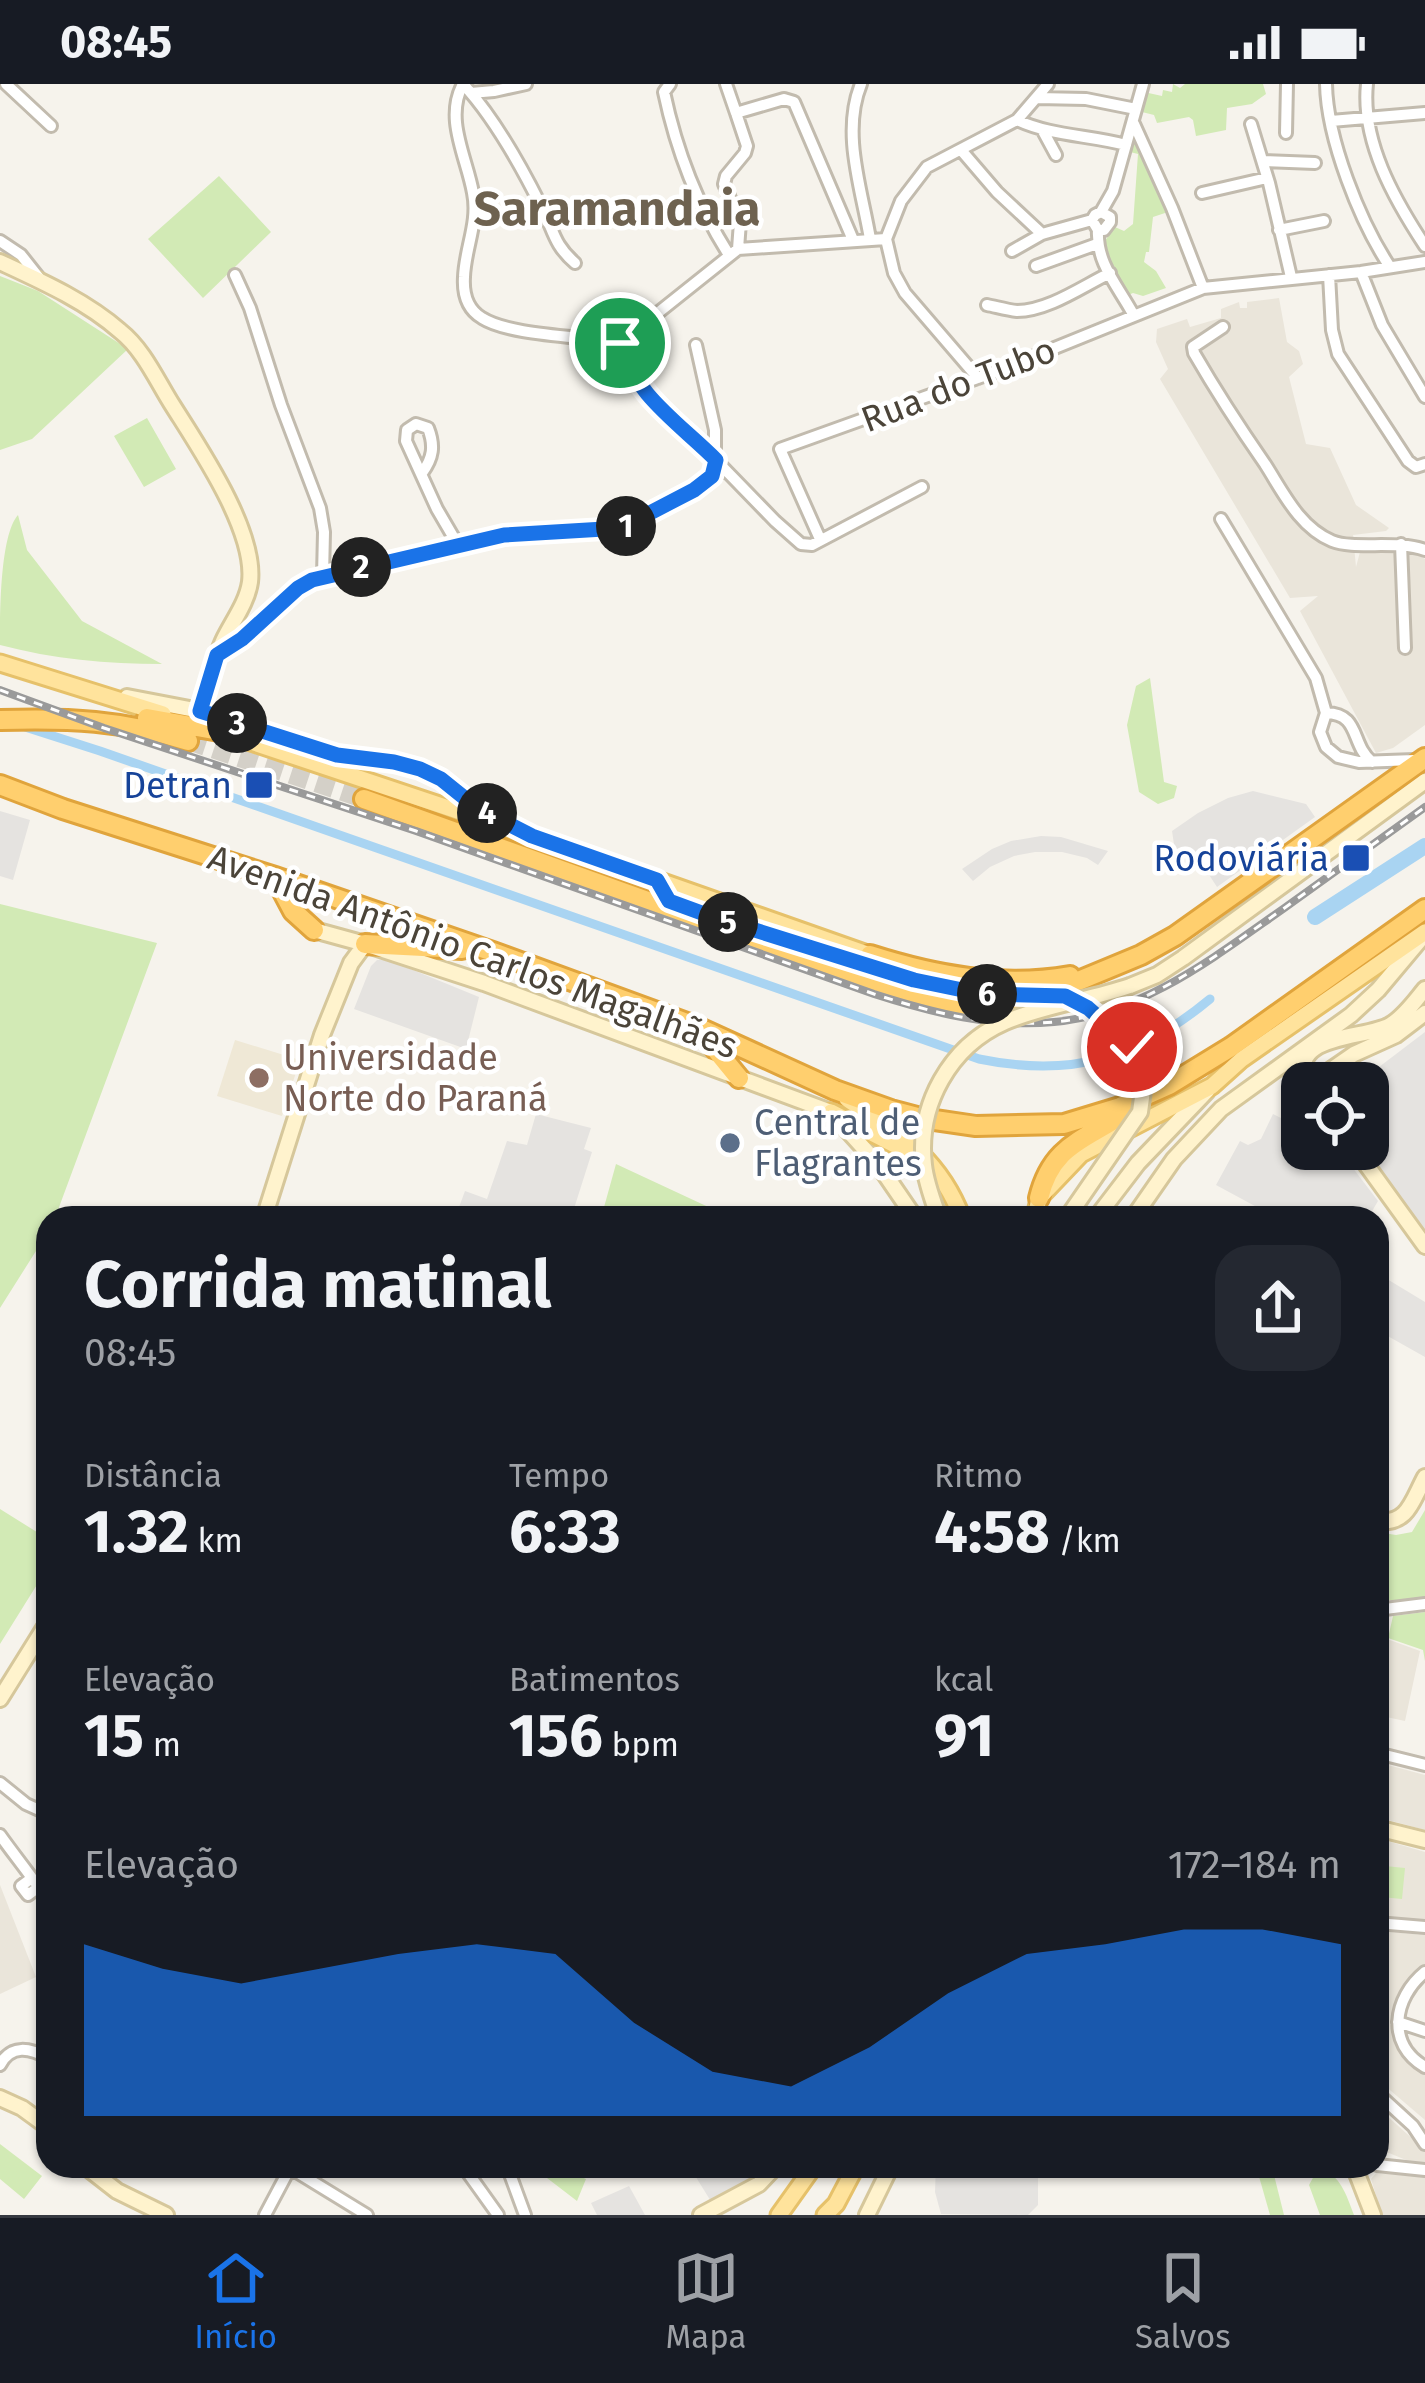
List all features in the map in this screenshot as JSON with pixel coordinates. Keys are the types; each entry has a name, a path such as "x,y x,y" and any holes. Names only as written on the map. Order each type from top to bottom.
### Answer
{"highway":[{"path":"0,720 141,718 219,731"},
{"path":"81,719 119,723 188,741"},
{"path":"364,799 890,988 967,1007 1005,1008 1158,946 1425,758"},
{"name":"Avenida Antônio Carlos Magalhães","path":"0,784 695,1025 835,1090"},
{"path":"0,796 63,809"},
{"path":"275,877 293,911 314,930"},
{"path":"835,1090 921,1118 1002,1127 1064,1124 1120,1107 1231,1047 1425,909"},
{"path":"357,942 493,952"},
{"path":"870,955 929,972 1002,982 1048,980 1126,961"},
{"path":"695,1025 739,1078"},
{"path":"1037,1206 1045,1175 1062,1153 1150,1094"}],"main road":[{"path":"0,262 111,323 136,347 233,510 250,585 217,655 200,711"},
{"path":"0,663 532,836 870,955"},
{"path":"85,690 200,711 337,755 420,769 441,779 477,808 532,836"},
{"path":"936,1206 924,1164 924,1136 937,1087 950,1065 979,1037 1005,1022 1157,975 1425,781"},
{"path":"657,880 669,901"},
{"path":"642,899 669,901 914,980 982,994 1065,996 1088,1008 1132,1047 1144,1084 1139,1112 1075,1206"},
{"name":"Avenida Antônio Carlos Magalhães","path":"314,930 484,983 831,1112 878,1164 907,1206"},
{"path":"1141,1206 1174,1159 1221,1109 1351,1015 1425,933"},
{"path":"1105,1206 1138,1163 1242,1059 1425,933"},
{"path":"268,1206 357,942"},
{"path":"1304,1062 1336,1038 1390,1026 1425,989"},
{"path":"1342,1062 1396,1035 1425,1013"},
{"path":"1264,1076 1281,1076"},
{"path":"1039,1206 1081,1154 1212,1086"},
{"name":"Avenida Antônio Carlos Magalhães","path":"835,1090 930,1161 956,1206"},
{"path":"831,1112 930,1161"},
{"path":"1370,1170 1425,1246"},
{"path":"1389,1522 1402,1517 1425,1477"},
{"path":"0,1699 36,1641"},
{"path":"1389,1831 1425,1840"},
{"path":"0,2098 36,2117"},
{"path":"100,2178 166,2215"},
{"path":"701,2215 765,2178"},
{"path":"779,2215 805,2178"},
{"path":"825,2215 850,2178"},
{"path":"867,2215 885,2178"},
{"path":"1361,2178 1373,2215"}],"street":[{"path":"6,84 50,126"},
{"path":"467,88 494,92 526,84"},
{"path":"726,84 747,146 724,184 740,219 734,252"},
{"path":"862,84 853,115 859,192 870,239"},
{"path":"978,378 905,293 894,273 886,239 918,175 935,161 1018,119 1048,84"},
{"path":"1133,314 1102,266 1099,225 1143,84"},
{"path":"1286,133 1288,84"},
{"path":"1326,84 1327,105 1351,191 1390,267"},
{"path":"1367,84 1366,117 1394,195 1425,245"},
{"path":"668,86 694,191 734,252"},
{"path":"467,88 529,182 559,248 575,262"},
{"path":"467,88 456,100 455,119 475,205 464,292 475,312 493,323 620,343 734,252 886,239"},
{"path":"1037,98 1086,99 1136,110"},
{"path":"736,113 784,99 794,102 853,239"},
{"path":"1331,121 1425,113"},
{"path":"1018,119 1043,131 1126,145"},
{"path":"1134,124 1203,289"},
{"path":"1251,124 1291,278"},
{"path":"1043,131 1055,155"},
{"path":"961,150 1042,234"},
{"path":"1263,161 1315,163"},
{"path":"1202,193 1267,178"},
{"path":"1279,230 1324,220"},
{"path":"1012,251 1042,234 1099,225"},
{"path":"1036,266 1099,225"},
{"path":"0,242 29,262 42,281"},
{"name":"Rua do Tubo","path":"820,539 780,449 978,378 1203,289 1425,262"},
{"path":"1361,272 1382,325 1425,397"},
{"path":"987,305 1031,309 1110,273"},
{"path":"1329,274 1334,344 1348,373 1418,464"},
{"path":"235,275 320,508 323,576"},
{"path":"1223,327 1193,347 1194,353 1285,498 1313,528 1334,542 1401,544 1425,550"},
{"path":"620,343 642,387 801,544 812,545 922,487"},
{"path":"217,655 242,639 298,588 323,576 520,533 621,528 684,497 720,465 696,345"},
{"path":"422,473 433,448 428,428 416,424 405,436 446,527 458,545"},
{"path":"1221,519 1316,678 1326,713 1320,732 1331,753 1372,762 1425,758"},
{"path":"1401,544 1405,648"},
{"path":"1326,713 1348,720 1361,752 1372,762"},
{"path":"1389,1608 1425,1604"},
{"path":"1389,1756 1425,1766"},
{"path":"0,1783 36,1809"},
{"path":"0,1835 32,1877"},
{"path":"1389,1924 1425,1927"},
{"path":"1425,1972 1409,1988 1398,2022 1405,2051 1425,2066"},
{"path":"1409,1988 1425,1986"},
{"path":"1398,2022 1425,2031"},
{"path":"0,2066 18,2050 36,2052"},
{"path":"1389,2104 1425,2144"},
{"path":"1389,2166 1425,2170"},
{"path":"265,2215 284,2178"},
{"path":"307,2178 368,2215"},
{"path":"471,2178 497,2215"},
{"path":"511,2178 525,2215"}],"shaded area":[{"path":"1279,298 1287,342 1299,351 1303,364 1289,377 1306,444 1330,448 1356,505 1389,528 1353,535 1356,567 1360,552 1393,550 1425,559 1425,725 1393,748 1376,753 1300,611 1318,596 1290,598 1160,379 1168,369 1156,342 1157,329 1187,319 1190,327 1221,318 1221,309 1239,302 1240,308 1247,308 1247,302"},
{"path":"1253,791 1306,804 1315,817 1217,887 1200,861 1187,865 1175,851 1172,831 1228,798"},
{"path":"0,811 30,820 13,880 0,876"},
{"path":"1041,836 1108,851 1098,865 1062,852 1014,856 973,881 962,869 1011,841"},
{"path":"386,959 479,997 466,1049 354,1009 371,966"},
{"path":"1425,1032 1425,1230 1381,1170 1389,1170 1386,1062"},
{"name":"Universidade Norte do Paraná","path":"235,1040 300,1060 282,1116 217,1096"},
{"path":"536,1114 591,1128 584,1149 592,1152 575,1206 459,1206 465,1191 487,1199 507,1141 527,1145"},
{"path":"1273,1114 1281,1118 1281,1170 1354,1170 1378,1201 1375,1206 1255,1206 1216,1185 1240,1141 1248,1145 1261,1139"},
{"path":"1389,1280 1425,1302 1425,1357 1389,1337"},
{"path":"1389,1640 1420,1651 1405,1721 1389,1718"},
{"path":"1389,1765 1425,1775 1425,1830 1389,1820"},
{"path":"1389,1842 1425,1852 1425,1923 1389,1919"},
{"path":"0,1885 36,1977 0,1994"},
{"path":"1389,1932 1425,1935 1425,1969 1405,1987 1396,2014 1397,2047 1409,2064 1425,2073 1425,2120 1389,2089"},
{"path":"1389,2118 1425,2150 1425,2162 1416,2164 1389,2153"},
{"path":"1389,2174 1425,2177 1425,2215 1382,2215 1371,2179 1389,2178"},
{"path":"696,2178 753,2178 748,2183 712,2203"},
{"path":"936,2178 1038,2178 1038,2205 1028,2215 941,2214"},
{"path":"629,2186 645,2215 597,2215 591,2203"}],"green space":[{"path":"1173,84 1180,88 1185,84 1263,84 1266,94 1252,104 1227,108 1226,130 1196,136 1189,117 1157,123 1154,115 1142,112 1144,92 1162,96 1163,90 1172,92"},
{"path":"1135,128 1171,211 1153,217 1144,262 1166,288 1126,296 1101,246 1115,227 1124,231 1133,224 1138,154 1130,152"},
{"path":"219,176 271,232 203,298 148,239"},
{"path":"0,276 38,291 128,349 32,439 0,450"},
{"path":"147,418 176,469 144,487 114,436"},
{"path":"18,515 27,550 82,621 162,664 80,660 0,645 4,556"},
{"path":"1150,678 1164,782 1177,786 1174,798 1158,804 1139,792 1127,725 1136,686"},
{"path":"0,904 157,943 59,1206 36,1206 36,1251 0,1308"},
{"path":"616,1164 706,1206 604,1206"},
{"path":"0,1509 36,1532 36,1586 0,1644"},
{"path":"1425,1510 1425,1597 1389,1600 1389,1534 1412,1532"},
{"path":"1425,1612 1425,1661 1423,1650 1389,1638 1393,1616"},
{"path":"1389,1866 1405,1868 1402,1899 1389,1898"},
{"path":"0,2144 40,2178 24,2199 0,2179"},
{"path":"547,2178 586,2179 577,2201"},
{"path":"1259,2178 1275,2178 1284,2215 1270,2215"},
{"path":"1313,2178 1334,2178 1354,2215 1320,2215 1309,2185"}],"waterway":[{"path":"22,726 979,1059 1044,1066 1102,1059 1156,1036 1210,999"},
{"path":"1315,917 1425,846"}],"tunnel":[{"path":"188,741 364,799"}],"railway":[{"path":"0,690 874,994 941,1013 1008,1023 1086,1017 1147,996 1230,946 1425,807"}],"place":[{"name":"Detran","path":"259,785"},
{"name":"Rodoviária","path":"1356,858"},
{"name":"Universidade Norte do Paraná","path":"259,1078"},
{"name":"Central de Flagrantes","path":"730,1143"}],"district":[{"name":"Saramandaia","path":"617,208"}],"route":[{"path":"620,343 642,387 716,460 712,476 684,497 621,528 504,535 312,580 217,655 200,711 337,755 420,769 441,779 477,808 532,836 657,880 669,901 710,916 914,980 982,994 1065,996 1088,1008 1132,1047"}]}
